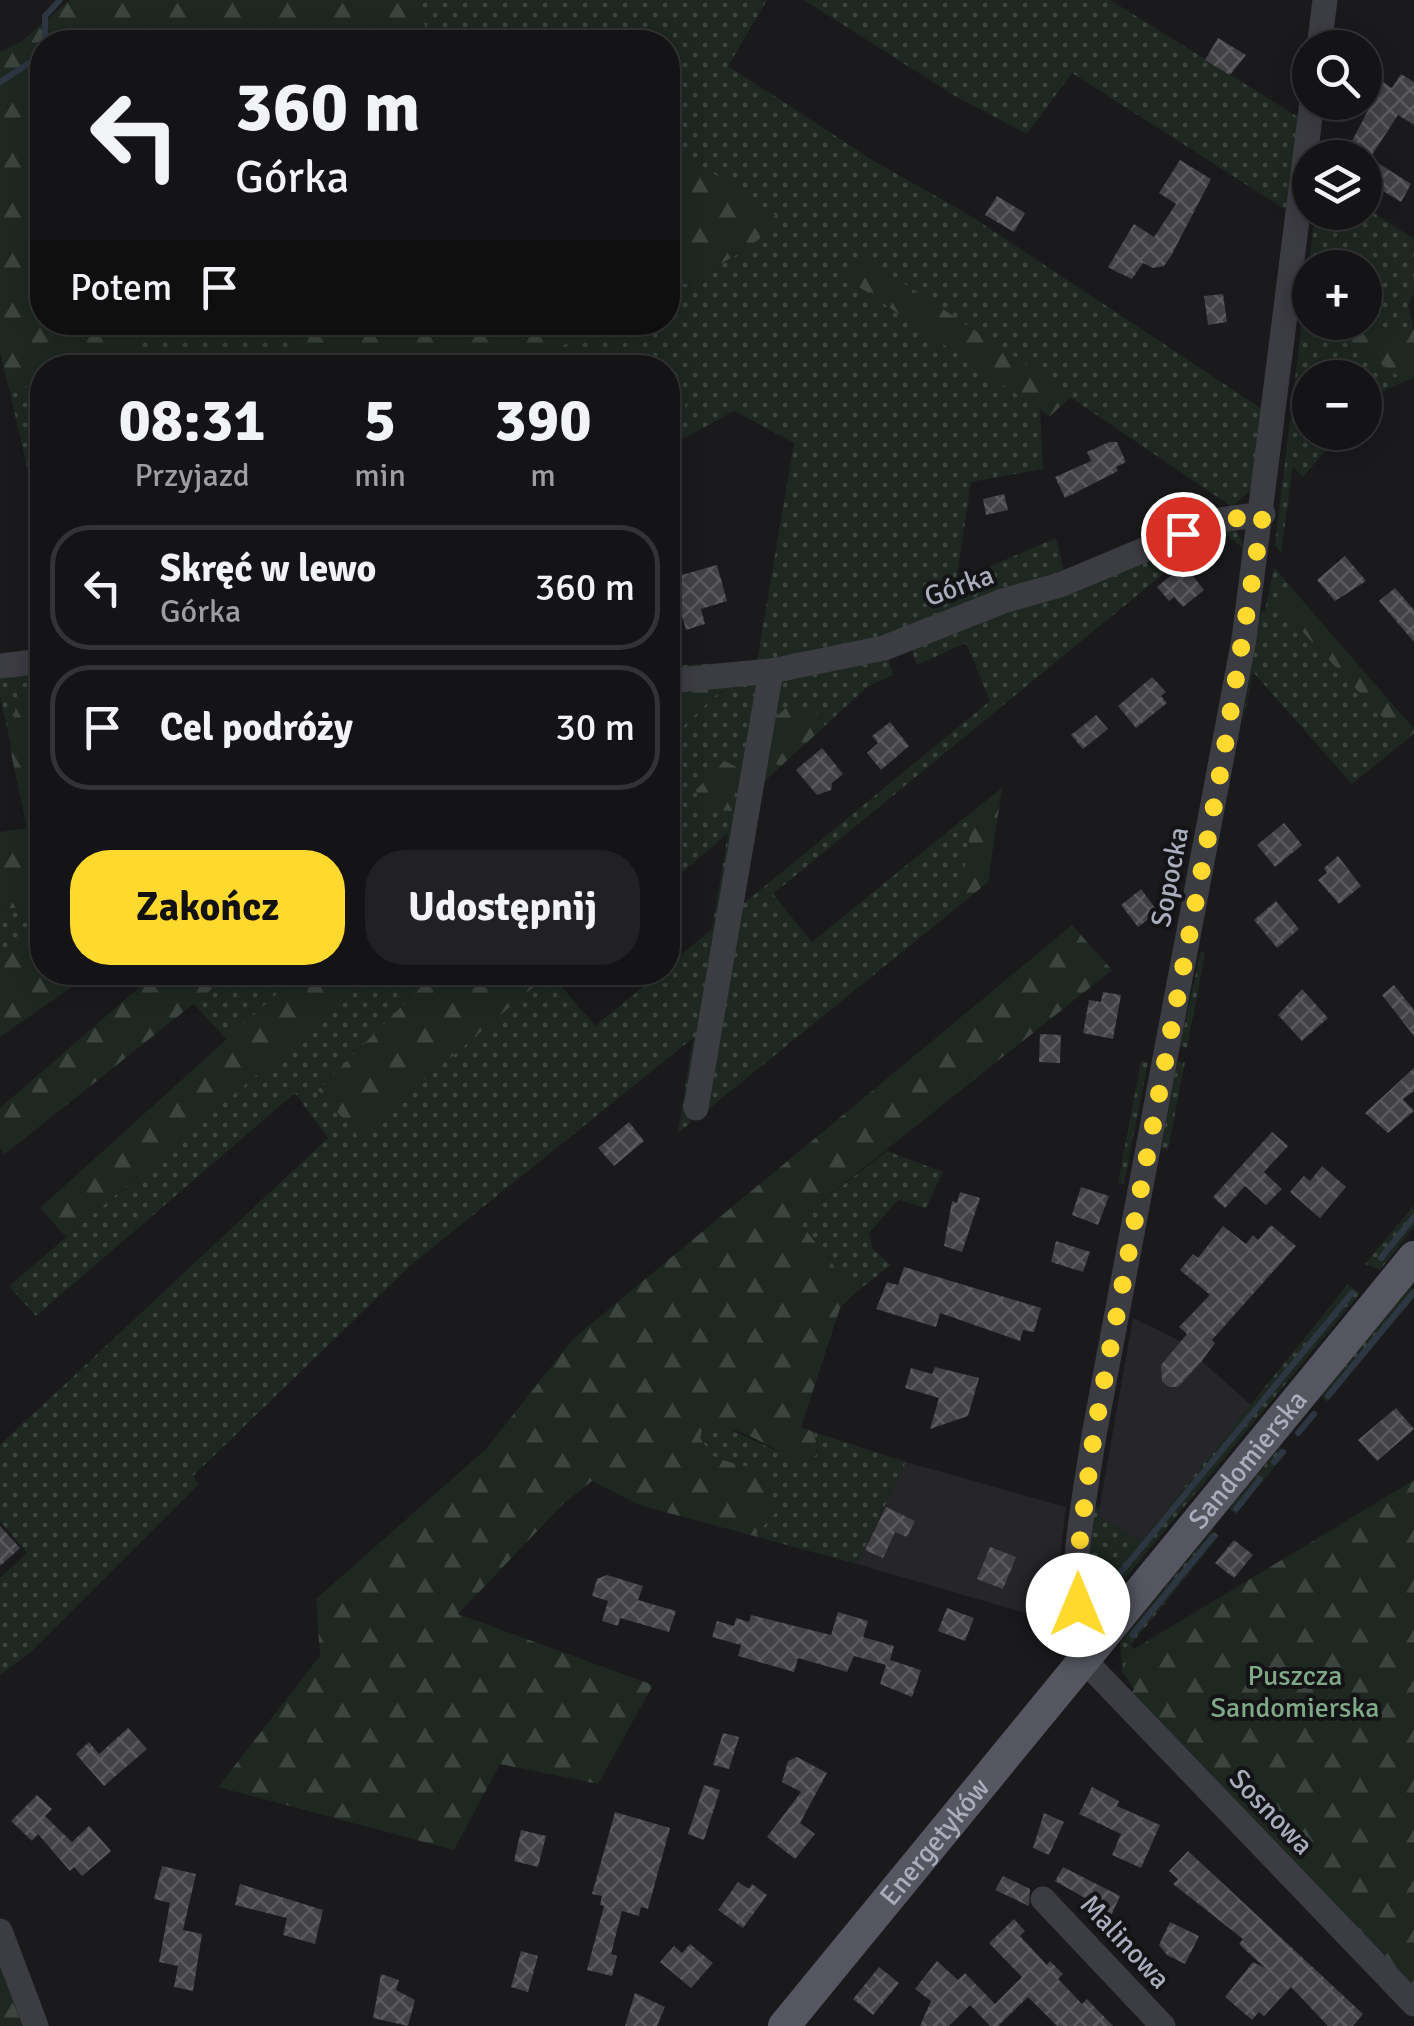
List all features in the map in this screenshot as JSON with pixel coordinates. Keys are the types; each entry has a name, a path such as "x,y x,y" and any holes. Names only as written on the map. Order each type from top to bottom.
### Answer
{"main road":[{"name":"Sandomierska","path":"1084,1660 1414,1258"},
{"name":"Energetyków","path":"784,2026 1084,1660"}],"street":[{"path":"1321,30 1325,0"},
{"name":"Sopocka","path":"1084,1660 1079,1643 1078,1558 1094,1434 1222,764 1263,514 1310,120"},
{"name":"Górka","path":"680,680 770,671 884,648 1003,601 1060,585 1214,522 1263,514"},
{"path":"0,666 30,662"},
{"path":"696,1108 770,671"},
{"name":"Sosnowa","path":"1084,1660 1414,2004"},
{"name":"Malinowa","path":"1043,1899 1163,2026"},
{"path":"0,1931 36,2026"},
{"path":"1407,2026 1414,2019"}],"shaded area":[{"path":"1133,1318 1178,1340 1251,1405 1141,1541 1098,1516"},
{"path":"906,1462 1066,1507 1052,1621 857,1564"}],"green space":[{"path":"70,0 418,0 426,30 35,30"},
{"path":"418,0 767,0 728,66 874,161 966,213 1265,411 1252,489 1232,507 867,259 843,276 1040,410 1043,469 971,482 956,581 1056,538 1065,576 870,646 814,658 783,655 739,670 680,675 680,665 757,661 794,443 734,411 680,440 684,403 680,355 653,355 629,345 616,355 548,355 580,335 680,335 680,282 688,284 751,246 780,219 680,151 680,30 426,30"},
{"path":"804,0 1110,0 1292,113 1292,120 1298,120 1292,140 1286,210 1072,73 1027,134 955,96"},
{"path":"30,34 30,335 146,335 131,351 113,350 109,355 30,355 30,384 10,393 0,352 0,52"},
{"path":"680,151 781,219 751,246 687,284 680,282"},
{"path":"1382,218 1414,239 1414,292 1408,304 1414,330 1403,335 1382,327 1382,250 1311,250 1313,230 1382,230"},
{"path":"867,259 1073,395 1050,416 1040,410 843,276"},
{"path":"1382,327 1402,335 1414,330 1414,378 1406,381 1382,365 1382,360 1375,360 1346,340 1382,340"},
{"path":"146,335 289,335 297,355 109,355 113,350 131,351"},
{"path":"289,335 580,335 548,355 297,355"},
{"path":"1300,340 1346,340 1375,360 1297,360"},
{"path":"629,345 645,348 652,355 616,355"},
{"path":"1382,365 1406,381 1382,392"},
{"path":"30,384 30,480 10,393"},
{"path":"680,384 685,395 684,415 680,416"},
{"path":"1292,404 1292,450 1326,450 1303,477 1293,467 1281,553 1275,545"},
{"path":"1217,526 1236,530 1245,549 1218,529 773,894 812,942 973,811 960,905 700,1116 743,904 990,701 966,643 917,665 909,642"},
{"path":"1274,567 1289,585 1282,610 1405,741 1352,784 1253,672 1241,732 1261,612 1265,611"},
{"path":"1289,585 1414,729 1405,741 1281,609"},
{"path":"886,650 893,675 867,687 825,726 815,712 776,764 782,765 762,784 778,679"},
{"path":"30,665 30,687 18,689 11,745 0,696 0,669"},
{"path":"760,679 690,1123 678,1133 693,1038 411,1265 193,1476 199,1484 31,1652 0,1675 0,1578 27,1553 0,1521 0,1445 328,1138 295,1093 36,1316 9,1286 362,985 423,985 319,1090 358,1136 536,985 561,985 595,1026 645,985 680,985 680,956 712,929 728,833 680,875 680,729 729,683"},
{"path":"729,683 680,729 680,686"},
{"path":"30,687 30,907 0,909 0,832 27,828 10,748 18,689"},
{"path":"789,705 815,712 825,726 782,765 777,765 771,751 773,720"},
{"path":"724,761 739,768 732,811 702,809 696,790"},
{"path":"1002,788 988,882 960,905 973,811"},
{"path":"30,907 30,935 0,957 0,909"},
{"path":"1072,925 1112,970 798,1220 855,1293 840,1308 801,1427 814,1432 818,1453 809,1462 797,1461 724,1427 702,1430 700,1438 712,1456 760,1474 777,1511 754,1536 639,1505 592,1481 563,1504 458,1614 653,1685 598,1784 500,1764 454,1850 218,1787 320,1656 316,1599 486,1449 573,1339"},
{"path":"30,935 30,985 75,985 0,1037 0,957"},
{"path":"1201,950 1205,954 1187,1048 1180,1046"},
{"path":"142,985 217,985 5,1154 0,1149 0,1108"},
{"path":"216,985 287,985 227,1040 193,1003"},
{"path":"287,985 362,985 66,1237 40,1208"},
{"path":"423,985 536,985 358,1136 318,1090"},
{"path":"1141,1061 1148,1062 1124,1184 1118,1183"},
{"path":"1177,1062 1185,1062 1168,1150 1161,1148"},
{"path":"887,1151 943,1172 926,1208 898,1200 869,1233 873,1249 891,1265 855,1293 798,1220"},
{"path":"1414,1205 1414,1227 1380,1270 1365,1264"},
{"path":"1348,1284 1360,1293 1114,1592 1103,1593 1089,1564 1094,1509 1099,1506 1098,1516 1141,1541"},
{"path":"1411,1285 1414,1298 1327,1402 1321,1396"},
{"path":"724,1427 797,1460 817,1445 814,1432 906,1462 857,1564 754,1536 777,1511 771,1494 754,1470 712,1456 700,1438 702,1430"},
{"path":"1280,1447 1287,1452 1236,1514 1229,1509"},
{"name":"Puszcza Sandomierska","path":"1414,1480 1414,1986 1130,1695 1134,1689 1122,1671 1134,1649"},
{"path":"1212,1530 1219,1536 1131,1645 1134,1649 1122,1671 1120,1643"},
{"path":"0,1963 22,2026 0,2026"}],"building":[{"path":"1218,38 1246,55 1230,75 1205,60"},
{"path":"1401,74 1414,82 1414,125 1398,115 1382,140 1352,140 1363,120 1382,120 1383,82 1392,88"},
{"path":"1180,160 1211,179 1171,256 1164,266 1153,268 1143,263 1132,279 1108,267 1134,224 1154,237 1176,204 1159,193"},
{"path":"1382,166 1411,184 1401,202 1382,190"},
{"path":"997,196 1025,213 1014,232 985,215"},
{"path":"1223,294 1227,322 1208,325 1204,296"},
{"path":"1117,442 1126,462 1116,467 1118,471 1065,498 1055,477 1091,461 1087,452"},
{"path":"1004,494 1008,510 986,515 983,499"},
{"path":"1345,556 1366,581 1335,601 1317,580"},
{"path":"717,565 727,601 701,609 705,624 686,630 680,609 680,575"},
{"path":"1184,565 1204,590 1183,607 1174,597 1169,601 1157,587"},
{"path":"1395,588 1414,610 1414,642 1379,601"},
{"path":"1152,677 1166,692 1161,696 1167,703 1136,728 1118,706"},
{"path":"1096,715 1108,729 1083,749 1071,735"},
{"path":"890,722 909,746 881,770 867,753 878,743 872,736"},
{"path":"822,748 843,774 832,783 831,790 817,795 796,770"},
{"path":"1284,823 1302,845 1275,867 1257,845"},
{"path":"1338,856 1361,886 1339,904 1318,880 1327,873 1324,868"},
{"path":"1141,889 1158,912 1138,927 1121,905"},
{"path":"1276,901 1299,929 1277,948 1254,920"},
{"path":"1394,985 1414,1010 1414,1036 1382,995"},
{"path":"1302,989 1328,1018 1302,1041 1278,1015"},
{"path":"1103,992 1121,995 1113,1039 1083,1033 1089,1000 1101,1002"},
{"path":"1040,1034 1061,1035 1060,1063 1039,1062"},
{"path":"1414,1068 1414,1091 1403,1099 1414,1111 1388,1133 1365,1113"},
{"path":"629,1122 644,1141 614,1166 598,1148"},
{"path":"1272,1132 1288,1146 1264,1172 1282,1189 1266,1205 1245,1186 1225,1208 1213,1197"},
{"path":"1322,1166 1346,1187 1320,1218 1290,1192 1304,1176 1310,1181"},
{"path":"1081,1187 1109,1196 1098,1225 1072,1215"},
{"path":"960,1192 980,1198 962,1252 944,1246 952,1201 957,1203"},
{"path":"1271,1225 1296,1246 1212,1340 1215,1343 1201,1362 1178,1387 1169,1387 1162,1381 1161,1365 1187,1334 1179,1327 1210,1295 1180,1270 1193,1254 1198,1258 1223,1226 1246,1244 1253,1235 1258,1240"},
{"path":"1056,1241 1090,1252 1083,1272 1051,1262"},
{"path":"904,1267 1041,1308 1034,1332 1023,1330 1020,1341 940,1313 936,1327 876,1309 887,1282 898,1285"},
{"path":"935,1367 979,1378 968,1416 930,1429 939,1398 905,1388 911,1368 932,1374"},
{"path":"1396,1408 1414,1429 1377,1461 1358,1440"},
{"path":"886,1507 915,1521 907,1537 895,1532 883,1558 865,1550"},
{"path":"0,1526 20,1548 0,1566"},
{"path":"1234,1540 1253,1555 1234,1578 1215,1563"},
{"path":"990,1547 1016,1557 1003,1589 977,1579"},
{"path":"607,1575 643,1586 638,1600 676,1611 669,1632 620,1618 618,1626 602,1621 608,1601 592,1596 597,1579"},
{"path":"947,1608 974,1618 965,1641 938,1631"},
{"path":"838,1612 868,1621 863,1637 894,1646 890,1660 921,1670 912,1697 880,1684 886,1665 854,1656 847,1672 798,1658 794,1672 738,1656 741,1645 712,1637 717,1621 734,1626 736,1618 749,1622 751,1615 831,1635"},
{"path":"128,1728 147,1749 104,1786 76,1754 89,1742 99,1754"},
{"path":"723,1733 739,1737 729,1769 713,1765"},
{"path":"797,1757 827,1773 800,1823 815,1834 795,1859 767,1837 801,1792 782,1782 788,1761"},
{"path":"704,1785 720,1790 704,1840 688,1834"},
{"path":"1092,1787 1119,1801 1117,1806 1160,1825 1141,1868 1112,1855 1121,1834 1079,1814"},
{"path":"37,1795 52,1809 45,1816 72,1842 89,1826 111,1851 82,1876 74,1867 70,1871 38,1834 32,1841 11,1821"},
{"path":"615,1812 670,1828 648,1909 641,1907 639,1916 622,1911 611,1954 617,1956 612,1976 587,1970 604,1906 600,1905 602,1896 592,1894"},
{"path":"1044,1813 1064,1822 1049,1855 1033,1848"},
{"path":"521,1830 546,1836 538,1867 514,1861"},
{"path":"1188,1851 1363,2014 1353,2026 1328,2026 1291,1987 1264,2016 1259,2012 1252,2020 1225,1997 1253,1962 1265,1968 1239,1944 1243,1939 1173,1884 1178,1879 1169,1871"},
{"path":"162,1866 196,1874 183,1930 202,1934 193,1991 174,1987 178,1966 159,1962 170,1903 154,1899"},
{"path":"1063,1867 1120,1896 1110,1918 1089,1909 1092,1902 1055,1881"},
{"path":"1003,1876 1030,1889 1029,1906 995,1890"},
{"path":"738,1882 749,1889 752,1884 767,1895 743,1928 718,1910"},
{"path":"240,1884 323,1910 315,1944 283,1935 287,1918 235,1905"},
{"path":"1014,1919 1025,1931 1020,1936 1047,1965 1050,1961 1063,1974 1058,1979 1082,2004 1087,1999 1113,2026 1057,2026 1028,1997 998,2026 990,2026 970,2005 949,2026 920,2026 931,2001 915,1989 937,1961 958,1980 965,1973 995,2004 1022,1977 989,1943"},
{"path":"1170,1922 1199,1936 1185,1964 1167,1955 1159,1945"},
{"path":"690,1944 713,1963 691,1988 660,1962 674,1946 682,1953"},
{"path":"521,1951 538,1956 528,1992 511,1987"},
{"path":"879,1967 899,1983 873,2015 853,1999"},
{"path":"381,1974 399,1980 396,1990 415,2000 408,2026 373,2018"},
{"path":"635,1993 665,2007 657,2026 625,2026"}],"waterway":[{"path":"45,30 45,16 60,0"},
{"path":"0,82 30,63"},
{"path":"1381,1258 1414,1217"},
{"path":"1328,1396 1414,1292"},
{"path":"1111,1584 1352,1293"},
{"path":"1298,1433 1314,1414"},
{"path":"1274,1462 1283,1452"},
{"path":"1236,1509 1260,1479"},
{"path":"1132,1635 1213,1537"}],"route":[{"path":"1078,1605 1078,1558 1094,1434 1222,764 1263,514 1246,514 1183,534"}]}
